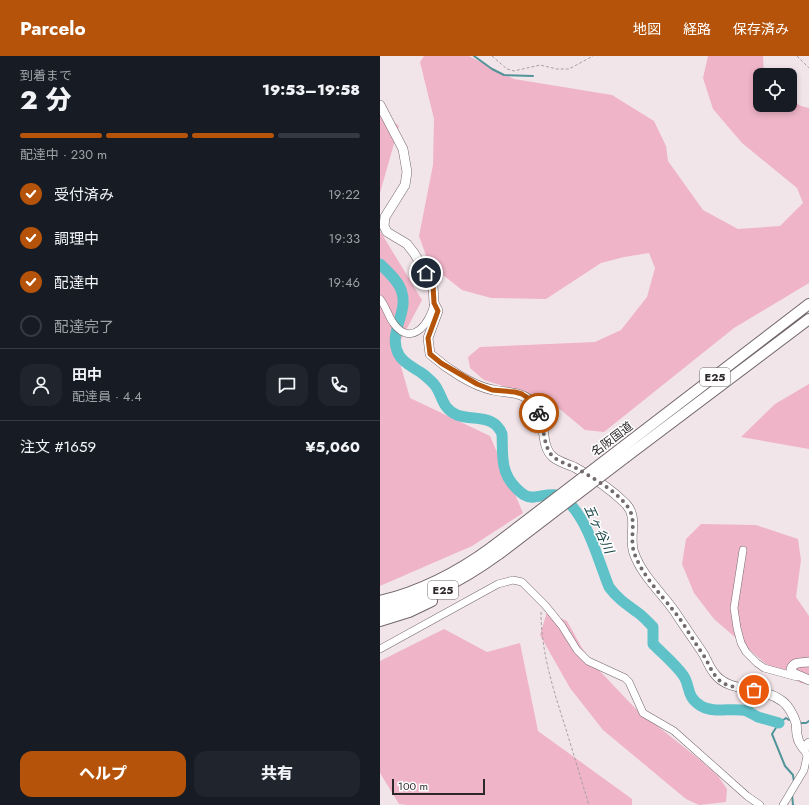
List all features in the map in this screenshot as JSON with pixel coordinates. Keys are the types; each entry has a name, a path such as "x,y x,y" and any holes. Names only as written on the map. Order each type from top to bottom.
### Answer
{"highway":[{"name":"名阪国道","path":"380,611 424,598 459,582 480,568 495,551 623,453 809,304"},
{"name":"名阪国道","path":"623,453 809,319"},
{"name":"名阪国道","path":"380,601 420,588 455,572 474,560 495,551"},
{"path":"380,621 410,612 424,605 454,587 480,568"},
{"path":"380,598 420,587 455,572"}],"main road":[{"path":"380,105 403,149 407,172 405,185 385,217 384,226 387,232 407,244 433,285 434,303 438,311 428,338 430,354 441,363 477,384 492,390 522,394 531,400 538,410 542,421 546,446 551,456 604,485 632,512 632,545 637,559 703,654 713,673 720,681 730,686 767,692 783,701 796,723 798,739 806,746"},
{"path":"808,680 793,673 791,669 795,663 809,662"}],"street":[{"path":"380,299 388,310 393,323 404,332 411,333 417,332 423,328 433,309 434,303"},
{"path":"742,550 734,608 741,643 746,652 764,668 808,680"},
{"path":"380,649 481,593 506,581 513,580 522,582 541,601 562,626 577,650 588,661 625,678 629,682 642,713 674,732 747,796 760,805"},
{"path":"783,805 804,770 807,756 806,746"}],"path":[{"path":"492,56 507,69 514,71 540,65 557,69 569,69 593,56"},
{"path":"797,56 809,68"},
{"path":"541,601 541,624 546,658 557,702 589,805"}],"shaded area":[{"path":"424,56 469,56 514,79 612,95 654,121 666,146 668,161 703,210 738,229 780,226 803,203 797,188 742,143 713,109 703,78 708,56 763,56 764,68 753,68 753,112 797,112 797,103 809,108 809,283 734,328 604,432 585,430 550,401 484,380 470,368 468,357 480,347 595,342 621,330 647,297 655,268 649,253 601,263 546,299 491,298 462,290 429,264 419,236 433,165 434,119 420,62"},
{"path":"380,111 399,126 380,193"},
{"path":"380,231 422,300 396,349 410,398 490,436 523,513 472,546 380,586"},
{"path":"809,384 809,449 741,437 775,404"},
{"path":"701,524 756,525 798,539 801,560 796,597 809,616 809,684 801,683 766,664 714,619 694,593 682,564 686,539"},
{"path":"547,612 567,621 582,648 594,665 635,708 718,776 727,789 726,802 699,805 686,799 603,730 570,688 540,635"},
{"path":"444,629 487,652 520,643 538,731 632,799 632,805 399,804 380,773 380,661"}],"waterway":[{"path":"474,56 492,69 504,75 533,76"},
{"name":"五ヶ谷川","path":"380,264 390,273 401,289 402,293 402,309 395,339 396,347 401,358 434,384 445,405 452,412 463,417 483,419 494,423 502,434 503,463 507,476 520,492 531,497 551,495 559,496 566,500 574,508 592,540 609,587 618,598 641,615 653,627 653,644 683,675 690,695 696,702 701,706 712,710 747,711 758,717 779,723"},
{"path":"789,720 786,718 779,723 772,734 785,766 793,775 794,782"},
{"path":"799,723 806,723 809,721"},
{"path":"792,794 793,805"}],"way so far":[{"path":"539,413 542,421 546,446 551,456 604,485 632,512 632,545 634,554 660,594 674,611 703,654 713,673 720,681 730,686 754,690"}],"route":[{"path":"426,273 433,285 434,303 438,311 437,318 428,338 430,354 441,363 477,384 492,390 522,394 531,400 539,413"}]}
